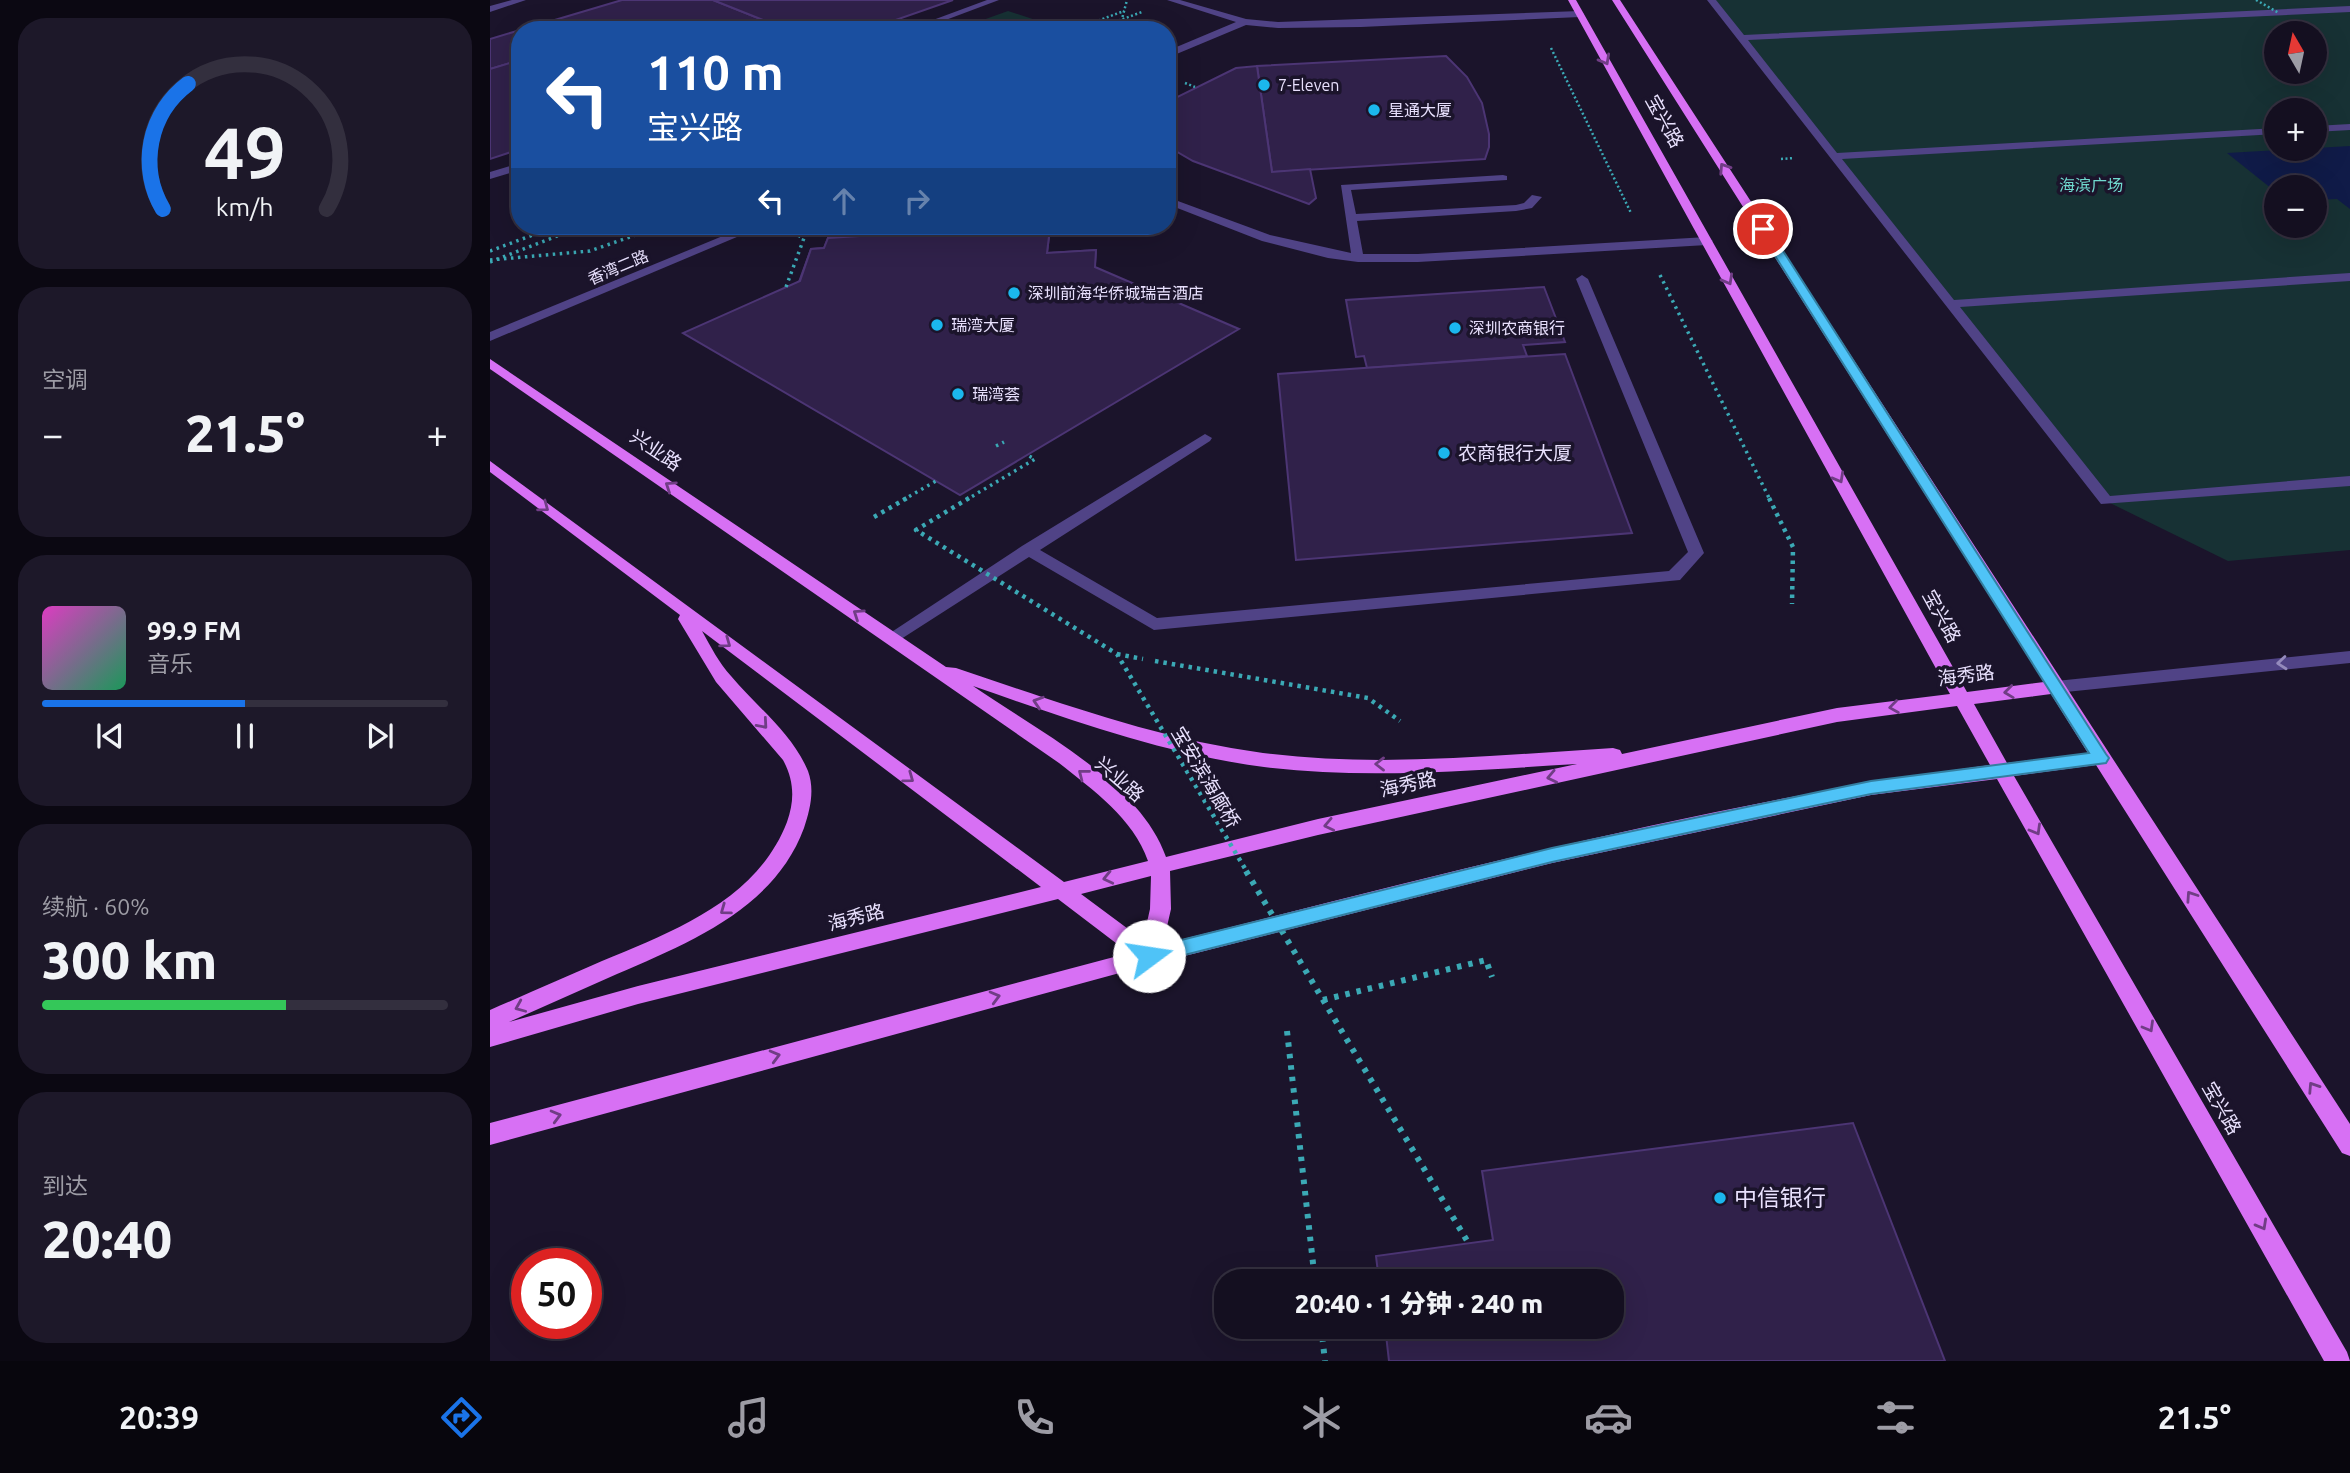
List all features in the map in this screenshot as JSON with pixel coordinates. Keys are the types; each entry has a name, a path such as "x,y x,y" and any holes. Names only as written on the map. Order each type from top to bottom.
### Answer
{"main road":[{"name":"宝兴路","path":"1572,0 2002,771 2338,1361"},
{"name":"宝兴路","path":"1616,0 2350,1145"},
{"name":"兴业路","path":"490,363 892,637 1060,756 1126,807 1146,835 1161,865 1163,908 1149,956"},
{"path":"490,465 680,610 1149,956"},
{"path":"490,1020 657,948 710,921 752,891 778,862 796,829 803,800 798,769 779,743 720,676 680,610"},
{"path":"933,667 1158,739 1216,753 1266,759 1322,764 1388,765 1669,752"},
{"name":"海秀路","path":"490,1037 638,995 1318,827 1837,715 2056,687"},
{"path":"490,1133 1149,956 1552,855 1871,788 2101,758"}],"street":[{"path":"490,9 522,0"},
{"path":"936,21 995,0"},
{"path":"1172,0 1245,22 1319,25 1580,14"},
{"path":"1711,0 2106,501 2350,481"},
{"path":"1741,38 2350,9"},
{"path":"1176,51 1245,22"},
{"path":"2327,128 2350,127"},
{"path":"1833,156 2264,132"},
{"path":"490,176 511,169"},
{"path":"1358,258 1345,187 1503,178"},
{"path":"1351,218 1516,208 1528,206 1536,197"},
{"path":"1176,203 1266,238 1328,254 1358,258 1419,258 1707,241"},
{"name":"香湾二路","path":"490,337 735,235"},
{"path":"1949,304 2350,277"},
{"path":"1028,550 1154,624 1674,576 1696,553 1582,279"},
{"path":"892,637 1205,438"},
{"name":"海秀路","path":"2056,687 2350,657"}],"path":[{"path":"1121,21 1127,0"},
{"path":"1114,21 1172,0"},
{"path":"2256,0 2279,13"},
{"path":"1097,21 1124,11"},
{"path":"1535,16 1793,547 1792,604"},
{"path":"490,251 537,235"},
{"path":"490,261 560,235"},
{"path":"490,261 590,251 635,235"},
{"path":"786,287 804,238 798,235"},
{"path":"996,446 1003,442"},
{"name":"宝安滨海廊桥","path":"1027,455 1035,459 916,530 1116,654 1469,1244"},
{"path":"874,517 936,481"},
{"path":"1116,654 1367,698 1400,721"},
{"path":"1323,1000 1486,960 1492,977"},
{"path":"1287,1031 1314,1269"},
{"path":"1322,1339 1325,1361"}],"green space":[{"name":"海滨广场","path":"1711,0 2350,0 2350,550 2228,561 2106,501"},
{"path":"1008,11 1039,21 980,21"}],"water":[{"path":"2350,146 2350,209 2337,199 2327,199 2327,175 2264,175 2264,183 2227,153 2264,151 2264,161 2327,161 2327,147"}],"building":[{"path":"622,0 713,0 766,21 551,21"},
{"path":"713,0 953,0 893,21 766,21"},
{"path":"511,33 511,63 490,69 490,39"},
{"name":"星通大厦","path":"1446,56 1467,77 1482,103 1489,134 1485,159 1272,172 1257,66"},
{"path":"511,63 511,152 490,159 490,69"},
{"path":"1257,66 1272,172 1310,169 1316,198 1309,204 1193,161 1176,151 1176,98 1236,68"},
{"name":"瑞湾大厦","path":"1049,235 1047,253 1096,250 1087,371 817,390 823,369 766,373 811,249 824,248 828,238"},
{"name":"瑞湾荟","path":"1049,235 1047,253 1096,250 1095,267 1239,329 960,495 683,333 800,281 811,249 824,248 828,238"},
{"name":"深圳农商银行","path":"1544,287 1565,342 1523,345 1527,356 1367,368 1364,356 1356,357 1346,300"},
{"name":"农商银行大厦","path":"1565,354 1632,533 1296,560 1278,374"},
{"path":"1853,1123 1945,1361 1389,1361 1386,1339 1624,1339 1624,1269 1378,1269 1376,1256 1493,1240 1482,1171"}],"place":[{"name":"7-Eleven","path":"1264,85"},
{"name":"星通大厦","path":"1374,110"},
{"name":"深圳前海华侨城瑞吉酒店","path":"1014,293"},
{"name":"瑞湾大厦","path":"937,325"},
{"name":"深圳农商银行","path":"1455,328"},
{"name":"瑞湾荟","path":"958,394"},
{"name":"农商银行大厦","path":"1444,453"},
{"name":"中信银行","path":"1720,1198"}],"route":[{"path":"1149,956 1552,855 1818,798 1871,788 2101,758 1763,229"}]}
